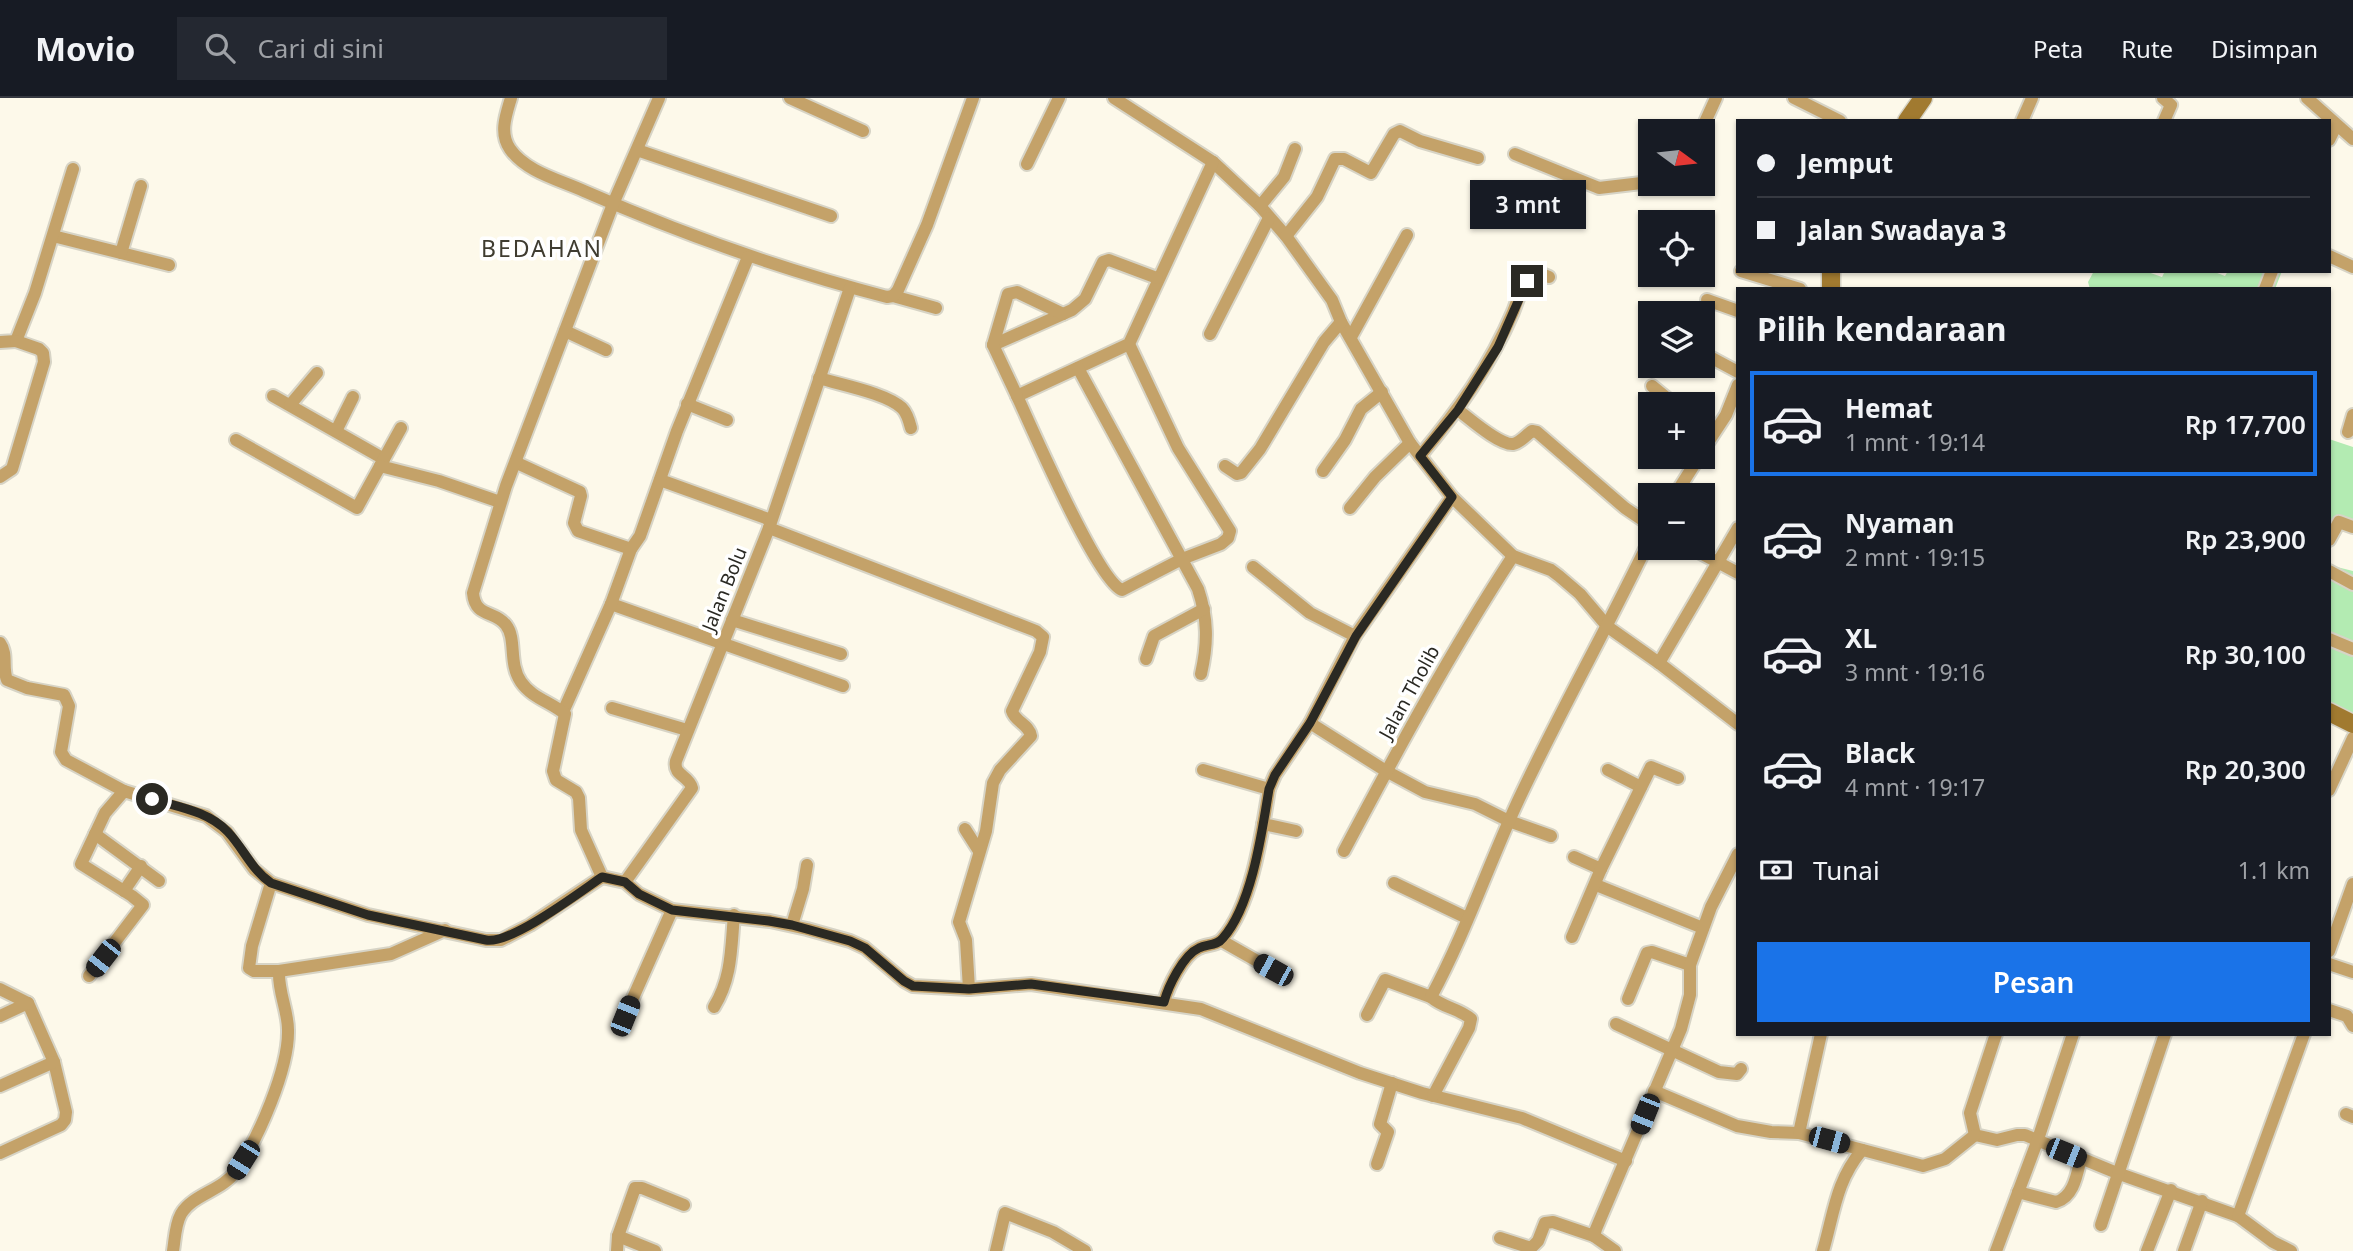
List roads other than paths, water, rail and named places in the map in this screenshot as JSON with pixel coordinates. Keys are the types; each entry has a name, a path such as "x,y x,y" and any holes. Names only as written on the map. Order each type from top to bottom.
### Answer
{"street":[{"path":"511,98 504,125 505,139 528,167 748,257 850,288 893,296 936,309"},
{"path":"563,712 537,698 522,684 512,658 512,634 503,621 482,612 474,599 474,593 500,502 613,204 659,98"},
{"path":"790,98 863,131"},
{"path":"893,296 927,225 973,98"},
{"path":"1027,164 1059,98"},
{"path":"1706,119 1716,98"},
{"path":"1794,98 1836,119"},
{"path":"1908,119 1923,98"},
{"path":"2023,119 2032,98"},
{"path":"2163,98 2171,107 2165,119"},
{"path":"2307,98 2330,119"},
{"path":"1122,100 1213,162 1260,206 1286,236 1332,300 1341,322 1410,443 1452,497 1513,556 1551,570 1580,594 1608,627 1736,722"},
{"path":"2331,120 2353,139"},
{"path":"2331,136 2336,125"},
{"path":"1286,236 1317,197 1335,159 1344,159 1371,173 1394,134 1400,131 1420,141 1478,158"},
{"path":"1260,206 1284,177 1295,149"},
{"path":"637,150 831,216"},
{"path":"1516,154 1599,188 1638,183"},
{"path":"1017,396 1129,344 1157,278 1213,162"},
{"path":"16,341 73,169"},
{"path":"121,253 141,186"},
{"path":"1210,334 1269,218"},
{"path":"1351,337 1406,234"},
{"path":"53,236 169,265"},
{"path":"602,877 582,830 579,798 576,792 556,780 553,771 564,722 563,712 611,604 631,549 640,536 687,404 748,257"},
{"path":"2331,257 2353,267"},
{"path":"993,345 1081,304 1103,262 1109,260 1157,278"},
{"path":"1420,456 1458,410 1498,347 1523,286 1538,272 1549,277"},
{"path":"1747,273 1793,287"},
{"name":"Jalan Bolu","path":"625,882 690,794 692,784 677,773 675,767 687,730 770,524 850,288"},
{"path":"1063,314 1012,292 1008,294 1002,308 993,345 1064,498 1110,580 1116,588 1122,590 1182,559 1221,544 1228,538 1230,531 1178,448 1129,344"},
{"path":"1707,300 1736,310"},
{"path":"1226,466 1237,474 1241,472 1260,449 1314,358 1341,322"},
{"path":"565,331 606,351"},
{"path":"0,342 16,341 39,349 44,355 12,469 0,477"},
{"path":"1715,360 1736,371"},
{"path":"1078,368 1198,589 1207,626 1201,674"},
{"path":"290,405 317,373"},
{"path":"819,378 890,401 904,409 911,428"},
{"path":"1652,386 1659,392"},
{"path":"1323,471 1345,440 1361,409 1382,392"},
{"path":"273,396 336,431 382,462 500,502"},
{"path":"336,431 353,397"},
{"path":"687,404 727,420"},
{"path":"1458,410 1499,440 1509,444 1517,443 1532,431 1537,432 1638,517"},
{"path":"1715,428 1733,414"},
{"path":"2348,432 2353,415"},
{"path":"236,440 357,508 401,428"},
{"path":"1350,508 1410,443"},
{"path":"516,463 580,492 574,523 578,531 631,549"},
{"path":"660,480 1041,633 1043,641 1040,652 1012,710 1013,715 1029,729 1031,736 996,776 986,831 959,922 966,940 969,989"},
{"path":"1164,1002 1168,988 1193,953 1199,948 1222,941 1232,926 1247,894 1269,789 1275,775 1310,723 1356,636 1452,497"},
{"path":"2331,536 2339,522 2353,527"},
{"path":"1659,663 1716,561 1736,531"},
{"name":"Jalan Tholib","path":"1344,851 1467,627 1513,556"},
{"path":"1431,996 1451,961 1509,821 1640,560"},
{"path":"1716,561 1736,572"},
{"path":"1253,567 1310,612 1356,636"},
{"path":"2331,572 2353,584"},
{"path":"611,604 843,686"},
{"path":"1146,659 1154,636 1205,609"},
{"path":"732,620 841,654"},
{"path":"2331,640 2353,649"},
{"path":"0,643 5,650 7,680 27,688 64,695 68,699 61,752 66,760 124,791 206,816 227,832 254,869 271,883 368,915 494,942 530,925 602,877 625,882 639,894 672,910 734,915 792,925 850,941 865,948 913,986 969,989 1031,984 1201,1009 1360,1073 1433,1096 1522,1118 1626,1161"},
{"path":"612,708 687,730"},
{"path":"2331,713 2353,724"},
{"path":"1310,723 1424,792 1475,804 1509,821 1551,836"},
{"path":"2331,786 2353,738"},
{"path":"1572,937 1601,869 1651,767 1678,778"},
{"path":"1203,770 1269,789"},
{"path":"1608,770 1641,787"},
{"path":"89,976 143,905 81,864 105,813 124,791"},
{"path":"1263,824 1296,831"},
{"path":"965,829 979,851"},
{"path":"95,834 159,881"},
{"path":"1574,857 1601,869"},
{"path":"1594,1236 1681,1029 1690,996 1690,965 1703,928 1736,858"},
{"path":"792,925 807,865"},
{"path":"124,891 141,866"},
{"path":"271,883 254,938 249,968 251,970 279,971 391,954 445,930"},
{"path":"1394,883 1467,918"},
{"path":"2331,945 2353,884"},
{"path":"1596,885 1703,928"},
{"path":"625,1016 672,910"},
{"path":"714,1007 723,993 729,974 734,915"},
{"path":"1222,941 1273,970"},
{"path":"1628,999 1647,953 1652,952 1690,965"},
{"path":"2331,965 2353,972"},
{"path":"173,1251 180,1216 189,1206 222,1186 235,1173 268,1106 287,1048 288,1030 279,971"},
{"path":"1367,1015 1384,980 1431,996 1439,1005 1471,1019 1469,1028 1433,1096"},
{"path":"0,989 28,1003 54,1062 63,1097 65,1120 61,1125 0,1153"},
{"path":"0,1016 28,1003"},
{"path":"2331,1011 2347,1016 2353,1026"},
{"path":"1616,1024 1719,1072 1732,1075 1741,1069"},
{"path":"1799,1133 1821,1036"},
{"path":"1975,1135 1970,1113 1995,1036"},
{"path":"1996,1251 2037,1142 2072,1036"},
{"path":"2101,1225 2164,1036"},
{"path":"2238,1216 2303,1036"},
{"path":"0,1086 54,1062"},
{"path":"1377,1164 1388,1132 1380,1124 1392,1083"},
{"path":"1654,1091 1737,1126 1771,1132 1799,1133 1923,1166 1937,1163 1975,1135"},
{"path":"1975,1135 1997,1140 2025,1135 2117,1173 2238,1216 2271,1246 2291,1251"},
{"path":"1823,1251 1838,1188 1845,1172 1862,1150"},
{"path":"2018,1192 2056,1202 2062,1200 2074,1182 2081,1158"},
{"path":"617,1251 618,1236 635,1188 642,1188 684,1205"},
{"path":"2147,1251 2171,1190"},
{"path":"2184,1251 2202,1202"},
{"path":"996,1251 1004,1213 1053,1232 1085,1251"},
{"path":"1500,1238 1532,1247 1538,1241 1545,1223 1553,1222 1594,1236 1615,1251"},
{"path":"618,1236 655,1251"}],"district":[{"name":"BEDAHAN","path":"542,248"}]}
